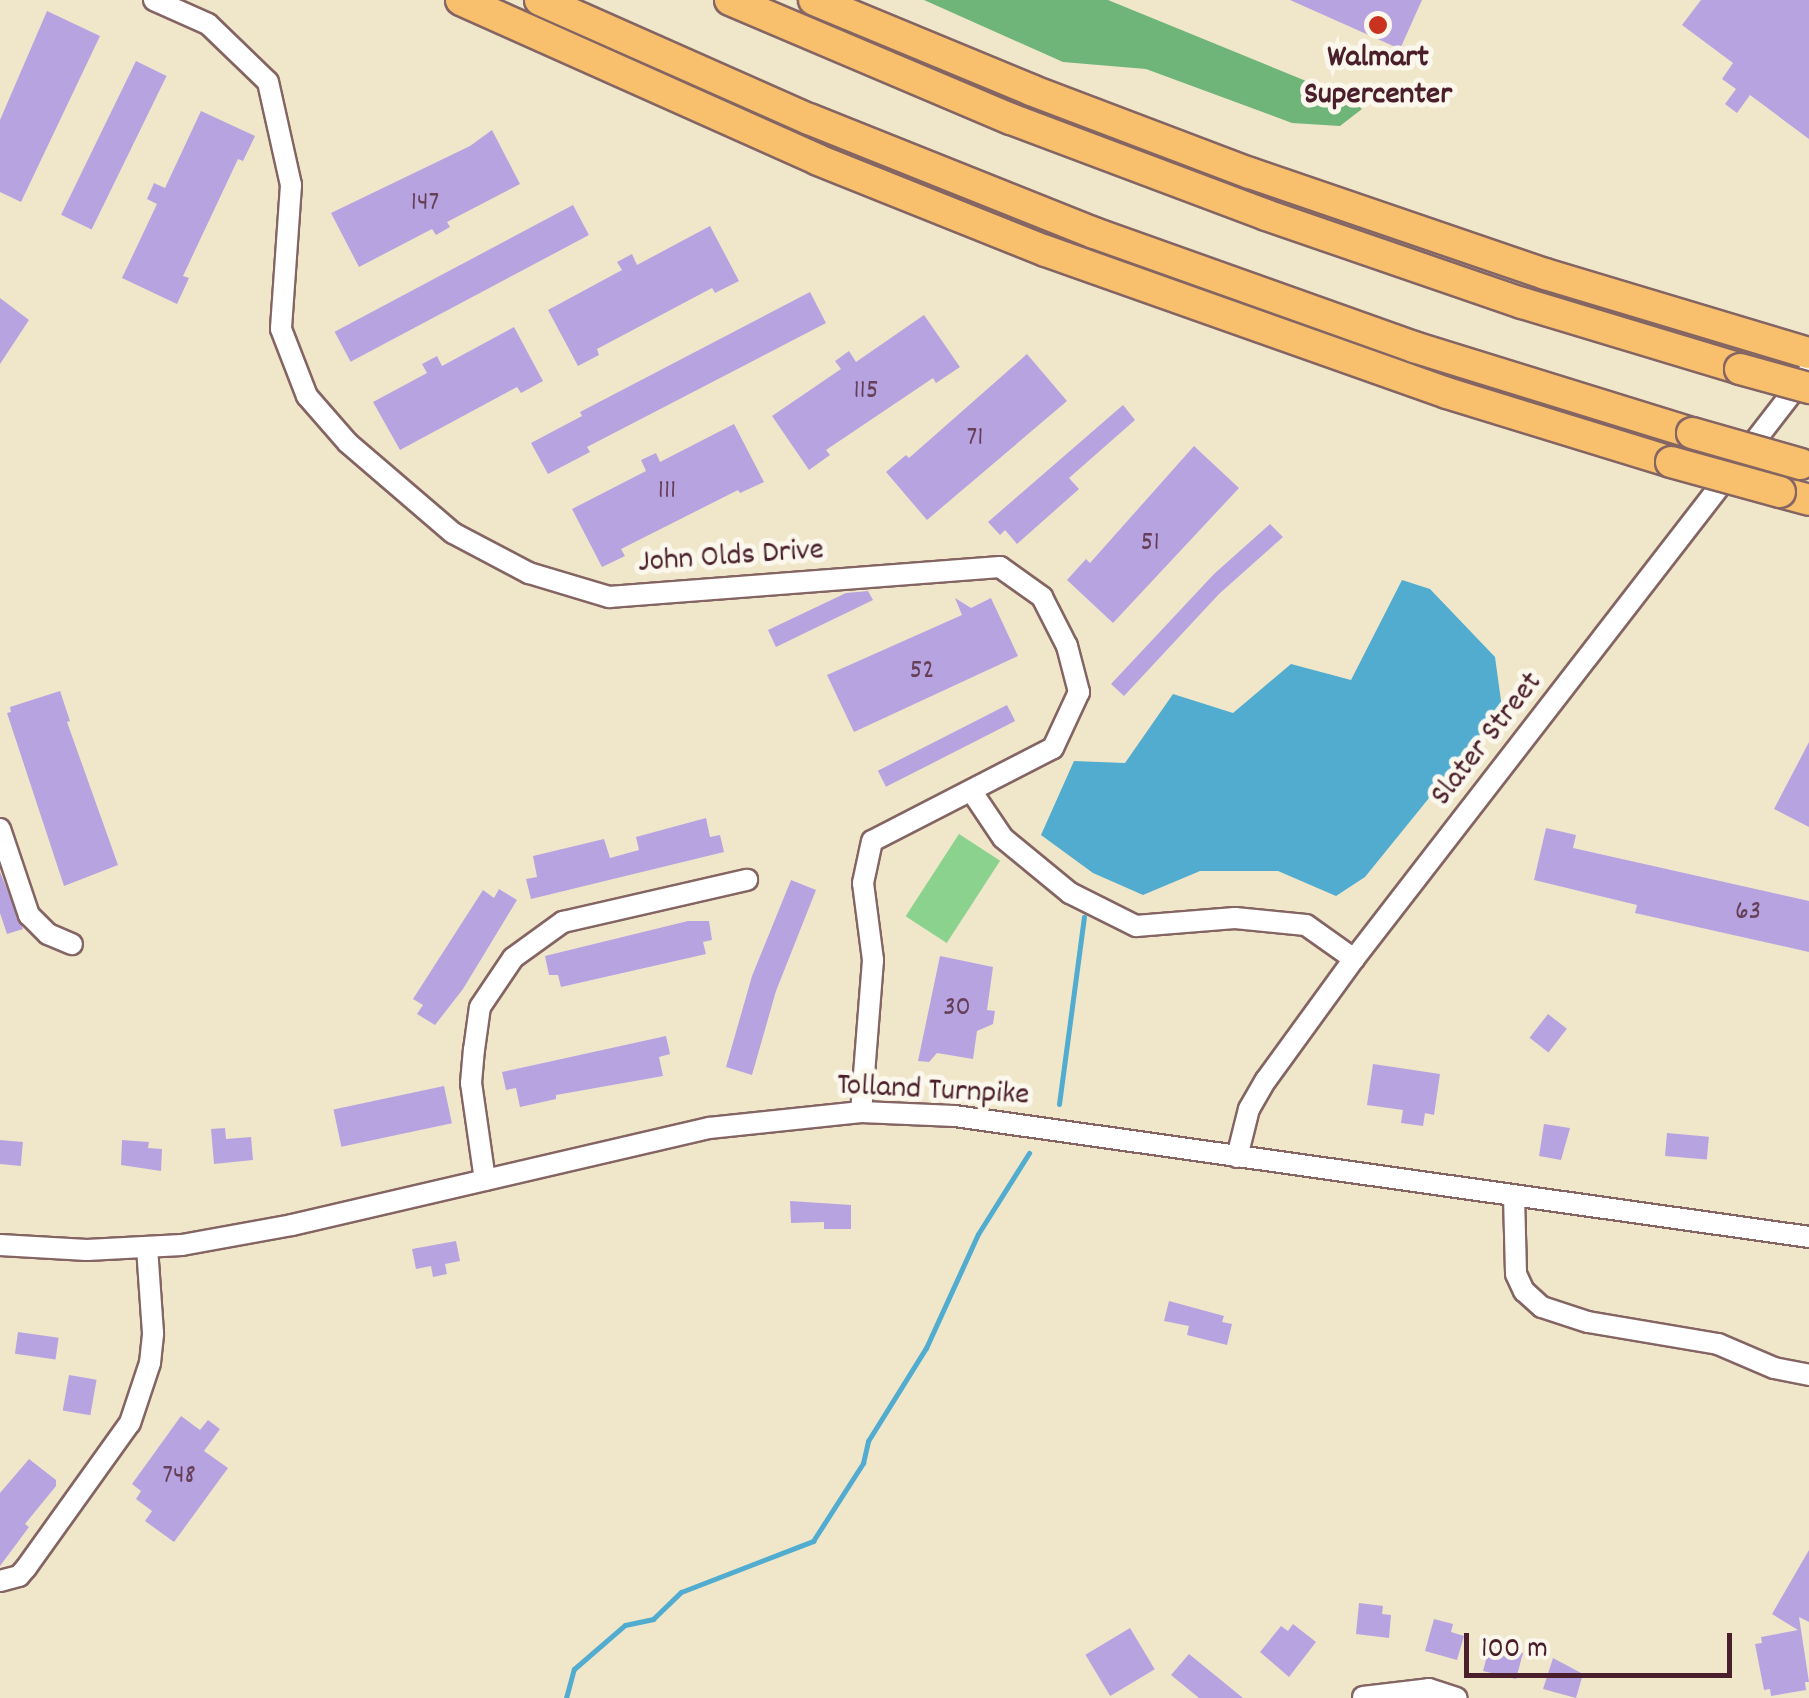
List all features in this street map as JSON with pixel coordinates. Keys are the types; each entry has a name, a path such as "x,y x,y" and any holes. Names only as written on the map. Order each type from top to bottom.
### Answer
{"highway":[{"path":"460,0 781,144 1046,252 1447,394 1794,496"},
{"path":"540,0 826,126 1094,233 1383,337 1805,465"},
{"path":"730,0 1026,125 1266,215 1506,297 1809,388"},
{"path":"814,0 1031,90 1250,173 1545,274 1809,353"}],"street":[{"name":"John Olds Drive","path":"154,0 208,24 268,82 291,184 281,329 307,396 348,444 454,533 529,573 609,598 1000,568 1042,597 1067,646 1079,692 1053,748 872,841 862,883 873,960 861,1112"},
{"name":"Slater Street","path":"1237,1157 1249,1109 1266,1080 1354,959 1809,370"},
{"path":"972,792 1002,838 1070,894 1136,926 1235,918 1306,925 1354,959"},
{"path":"0,829 29,915 48,934 72,944"},
{"path":"485,1180 471,1083 474,1050 480,1007 514,958 563,922 747,880"},
{"name":"Tolland Turnpike","path":"0,1245 87,1250 147,1247 292,1226 709,1128 861,1112 956,1116 1809,1237"},
{"path":"1514,1196 1517,1278 1526,1294 1542,1306 1588,1322 1718,1344 1774,1368 1809,1375"},
{"path":"0,1581 19,1576 26,1568 130,1423 150,1363 153,1333 147,1247"},
{"path":"1363,1696 1430,1689 1457,1698"}],"green space":[{"path":"924,0 1108,0 1350,99 1362,109 1340,126 1292,123 1146,69 1063,62"},
{"path":"959,834 1000,861 947,943 906,916"}],"water":[{"path":"1402,580 1430,589 1495,657 1502,708 1365,877 1336,896 1278,871 1200,871 1143,895 1093,873 1041,835 1074,761 1125,763 1173,694 1233,713 1291,664 1351,680"}],"building":[{"name":"Walmart Supercenter","path":"1290,0 1422,0 1400,49"},
{"path":"1701,0 1809,0 1809,139 1750,95 1737,113 1725,104 1736,89 1722,79 1733,63 1682,25"},
{"path":"47,11 100,36 21,202 0,192 0,120"},
{"path":"136,61 167,76 92,230 61,215"},
{"path":"201,111 255,136 243,161 238,159 183,276 189,278 177,304 122,278 157,204 147,199 154,183 165,188"},
{"path":"492,130 520,184 447,222 450,227 436,235 432,229 359,267 331,213 470,146"},
{"path":"573,205 589,235 351,362 335,332"},
{"path":"710,226 739,281 715,293 712,288 597,349 599,355 578,366 548,310 622,270 617,262 632,254 637,265"},
{"path":"810,292 826,323 587,447 590,452 548,474 531,443 582,416 580,412"},
{"path":"0,298 29,320 0,364"},
{"path":"924,315 960,367 936,383 933,378 826,450 830,455 809,470 772,416 841,369 835,361 849,351 856,362"},
{"path":"514,327 543,381 521,393 517,387 400,450 373,402 427,373 422,364 437,356 442,366"},
{"path":"1027,354 1067,401 927,520 886,472 906,455 909,458"},
{"path":"1123,405 1135,420 1069,478 1079,489 1017,544 1005,530 1000,535 988,522"},
{"path":"734,424 764,482 740,493 738,490 621,549 625,556 602,567 572,509 646,471 641,460 656,453 660,462"},
{"path":"1194,446 1239,488 1113,623 1067,580 1086,559 1090,563"},
{"path":"1270,524 1283,537 1219,594 1124,696 1111,684 1214,574"},
{"path":"868,591 873,600 776,647 768,630 846,593"},
{"path":"955,598 971,608 991,598 1018,656 854,732 827,675 962,615"},
{"path":"60,691 70,721 67,722 118,865 64,886 7,713 11,712 10,707"},
{"path":"1007,705 1015,721 886,787 878,771"},
{"path":"1809,742 1809,827 1774,809"},
{"path":"706,818 710,837 720,835 724,852 531,899 526,879 537,877 533,856 604,839 610,858 639,850 636,837"},
{"path":"1546,828 1576,835 1573,848 1809,901 1809,952 1635,913 1637,905 1534,880"},
{"path":"0,872 23,929 7,934 0,913"},
{"path":"791,880 816,890 776,991 752,1075 726,1067 752,976"},
{"path":"499,889 517,900 463,989 435,1025 417,1014 423,1005 413,999 483,890 494,898"},
{"path":"688,921 709,921 712,940 703,942 706,954 561,987 558,975 549,975 545,956"},
{"path":"940,956 993,967 987,1010 995,1011 993,1024 977,1031 973,1059 937,1053 929,1062 918,1061"},
{"path":"1548,1014 1567,1029 1548,1052 1530,1038"},
{"path":"666,1036 670,1054 659,1057 663,1076 556,1095 556,1099 520,1107 516,1088 506,1090 502,1072"},
{"path":"1373,1064 1440,1074 1434,1115 1425,1113 1423,1126 1401,1123 1403,1110 1367,1105"},
{"path":"444,1086 452,1123 341,1147 333,1109"},
{"path":"1544,1124 1570,1128 1561,1160 1539,1156"},
{"path":"225,1128 226,1139 251,1137 253,1160 214,1164 211,1129"},
{"path":"1667,1133 1709,1137 1707,1160 1665,1156"},
{"path":"0,1140 23,1142 21,1166 0,1164"},
{"path":"122,1140 149,1142 148,1148 162,1149 161,1171 121,1165"},
{"path":"790,1201 851,1205 851,1229 824,1229 824,1222 791,1223"},
{"path":"456,1241 460,1261 445,1264 447,1274 433,1277 431,1266 416,1269 412,1249"},
{"path":"1169,1301 1224,1316 1222,1322 1232,1324 1227,1345 1187,1335 1189,1326 1164,1321"},
{"path":"18,1332 59,1338 56,1359 15,1354"},
{"path":"69,1375 97,1380 90,1415 63,1410"},
{"path":"181,1416 200,1430 208,1420 220,1429 204,1451 228,1468 174,1542 145,1521 152,1511 136,1499 141,1491 132,1484"},
{"path":"29,1459 56,1480 56,1486 25,1524 29,1527 0,1566 0,1493"},
{"path":"1809,1550 1809,1622 1799,1617 1809,1682 1805,1682 1806,1690 1771,1696 1770,1689 1764,1690 1755,1644 1762,1643 1761,1637 1798,1630 1772,1614"},
{"path":"1359,1603 1383,1606 1382,1614 1391,1615 1389,1638 1356,1634"},
{"path":"1434,1619 1453,1624 1451,1632 1464,1636 1457,1660 1425,1651"},
{"path":"1293,1624 1316,1642 1289,1677 1260,1652 1281,1626 1288,1631"},
{"path":"1130,1628 1155,1669 1110,1696 1085,1655"},
{"path":"1492,1637 1512,1643 1511,1649 1523,1653 1516,1679 1483,1671"},
{"path":"1189,1654 1243,1698 1199,1698 1171,1675"},
{"path":"1553,1658 1583,1674 1576,1698 1543,1689"}],"waterway":[{"path":"1059,1104 1084,917"},
{"path":"566,1698 574,1669 625,1625 653,1619 681,1592 813,1541 863,1463 868,1441 926,1348 978,1234 1029,1153"}],"place":[{"name":"Walmart Supercenter","path":"1378,25"}]}
